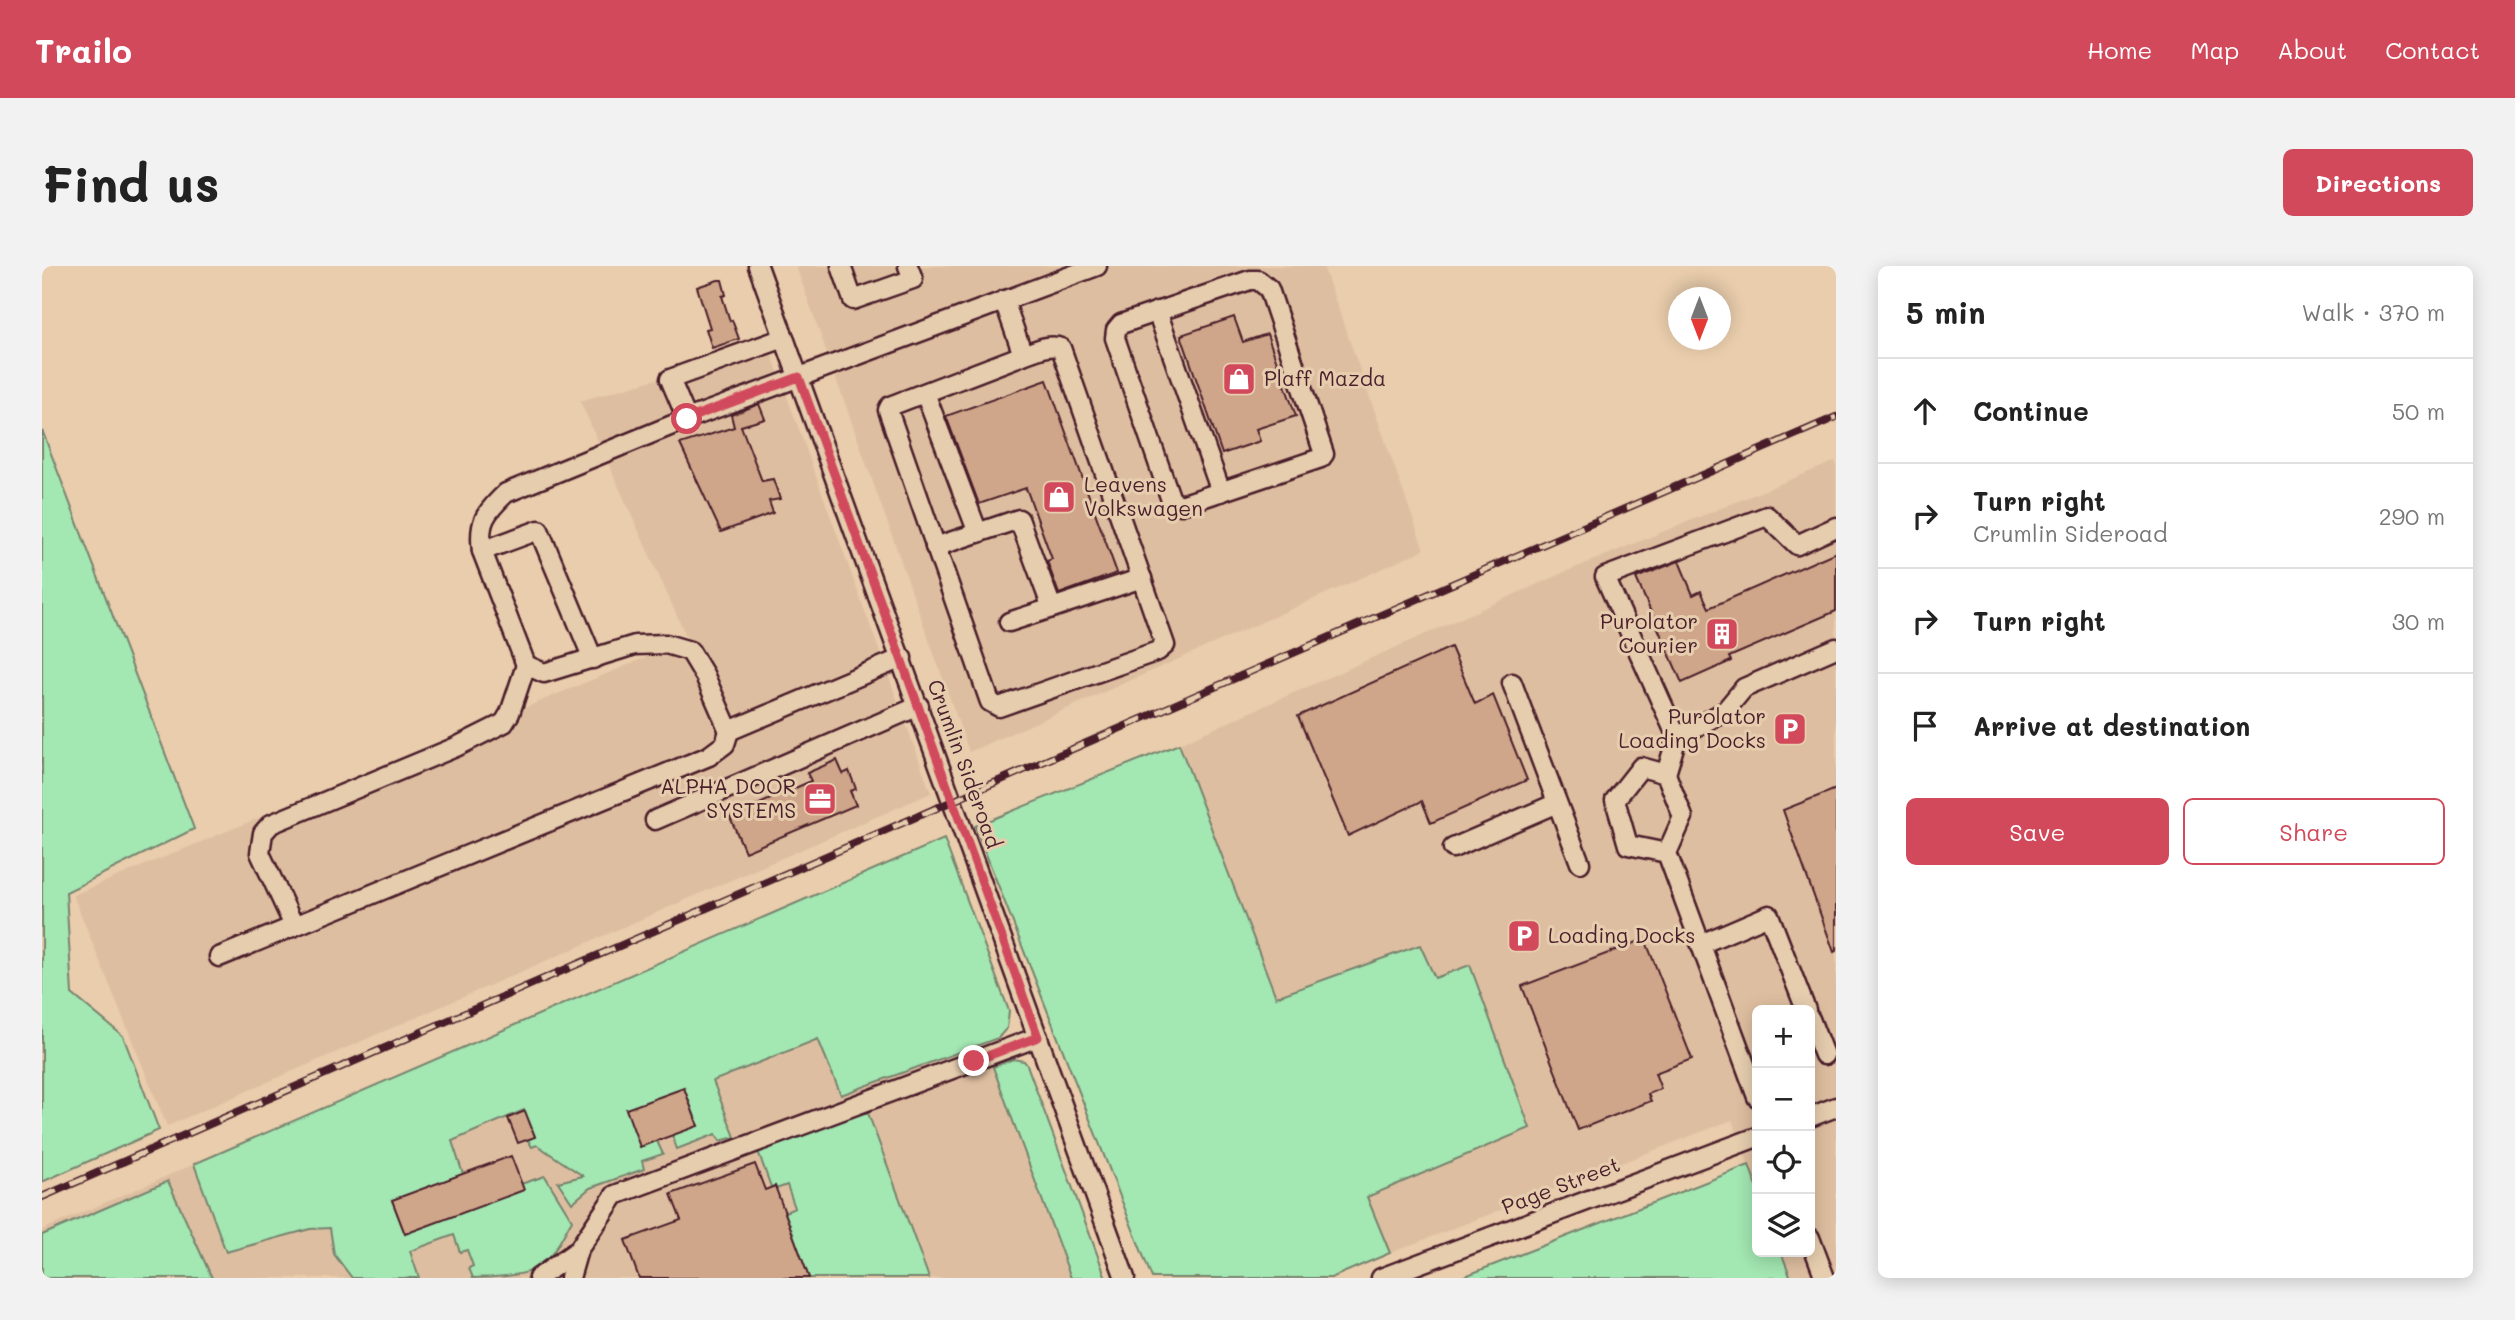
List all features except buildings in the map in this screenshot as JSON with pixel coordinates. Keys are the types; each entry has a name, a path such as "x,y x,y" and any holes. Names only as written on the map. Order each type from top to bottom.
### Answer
{"street":[{"name":"Crumlin Sideroad","path":"758,266 1125,1278"},
{"path":"841,266 853,300 912,279 908,266"},
{"path":"294,926 260,853 263,833 271,824 456,747 504,723 510,713 526,666 482,551 479,533 489,510 506,493 687,419 1097,266"},
{"path":"1240,274 1258,280 1269,289 1324,454 1321,458 1181,505 1171,500 1115,338 1116,330 1121,324 1157,311 1240,274"},
{"path":"1004,300 1023,355"},
{"path":"1157,311 1221,492"},
{"path":"687,419 670,379 784,338"},
{"path":"1049,346 1061,348 1165,645 1163,649 999,707 990,702 888,410 890,406 925,393 1049,346"},
{"path":"925,393 978,533"},
{"path":"1752,1083 1667,853 1683,817 1666,774 1677,737 1605,577 1767,516 1797,545 1836,527"},
{"path":"935,547 1019,519 1052,608"},
{"path":"482,551 539,530 593,659"},
{"path":"1009,622 1142,578"},
{"path":"219,957 709,756 725,744 729,731 705,676 690,651 666,644 635,645 544,673 526,666"},
{"path":"1677,737 1724,712 1744,688 1836,648"},
{"path":"729,731 902,658"},
{"path":"1512,683 1580,863"},
{"path":"655,820 919,706"},
{"path":"1666,774 1641,767 1615,800 1628,845 1667,853"},
{"path":"1453,848 1557,803"},
{"path":"1701,944 1769,915 1804,1005"},
{"path":"1815,1032 1824,1055"},
{"path":"570,1278 578,1250 615,1195 1038,1037"},
{"path":"1815,1115 1836,1107"},
{"name":"Page Street","path":"1381,1278 1752,1139"},
{"path":"538,1278 578,1250"},
{"path":"1815,1251 1825,1278"}],"shaded area":[{"path":"796,266 1323,266 1424,550 969,752"},
{"path":"769,347 931,793 167,1126 73,895 688,640 580,401"},
{"path":"1836,461 1836,1278 1791,1278 1783,1257 1815,1257 1815,1005 1752,1005 1752,1174 1732,1120 1390,1253 1366,1197 1529,1128 1469,966 1435,978 1419,945 1276,998 1179,744 1565,572"},
{"path":"937,843 1086,1278 42,1278 42,1230"}],"green space":[{"path":"42,430 194,829 66,892 72,994 123,1036 159,1130 42,1182"},
{"path":"1179,744 1276,997 1420,945 1435,978 1470,965 1530,1128 1367,1197 1390,1253 1331,1278 1152,1278 975,826"},
{"path":"944,839 1009,1011 1007,1028 998,1038 841,1095 818,1039 713,1081 735,1137 720,1141 716,1134 677,1149 672,1135 698,1125 684,1088 627,1109 657,1141 663,1154 642,1161 644,1169 590,1188 572,1203 558,1182 583,1176 537,1145 532,1147 528,1140 535,1136 524,1110 452,1141 463,1174 392,1200 405,1234 523,1190 521,1184 545,1176 572,1220 548,1259 537,1268 524,1273 473,1278 469,1268 473,1266 467,1250 460,1252 454,1235 410,1251 419,1278 352,1278 334,1254 330,1228 310,1229 226,1252 194,1164"},
{"path":"1013,1059 1024,1061 1027,1065 1106,1278 1071,1278 993,1067"},
{"path":"860,1113 868,1113 929,1278 809,1278 785,1212 795,1208 787,1185 776,1189 775,1186 771,1187 758,1151"},
{"path":"1749,1165 1752,1173 1752,1257 1783,1257 1791,1278 1460,1278"},
{"path":"168,1181 212,1278 42,1278 42,1235"}],"railway":[{"path":"42,1197 1836,417"}],"place":[{"name":"Plaff Mazda","path":"1239,379"},
{"name":"Leavens Volkswagen","path":"1059,497"},
{"name":"Purolator Courier","path":"1722,634"},
{"name":"Purolator Loading Docks","path":"1790,729"},
{"name":"ALPHA DOOR SYSTEMS","path":"820,799"},
{"name":"Loading Docks","path":"1524,936"}],"route":[{"path":"687,419 799,377 1038,1037 974,1061"}]}
